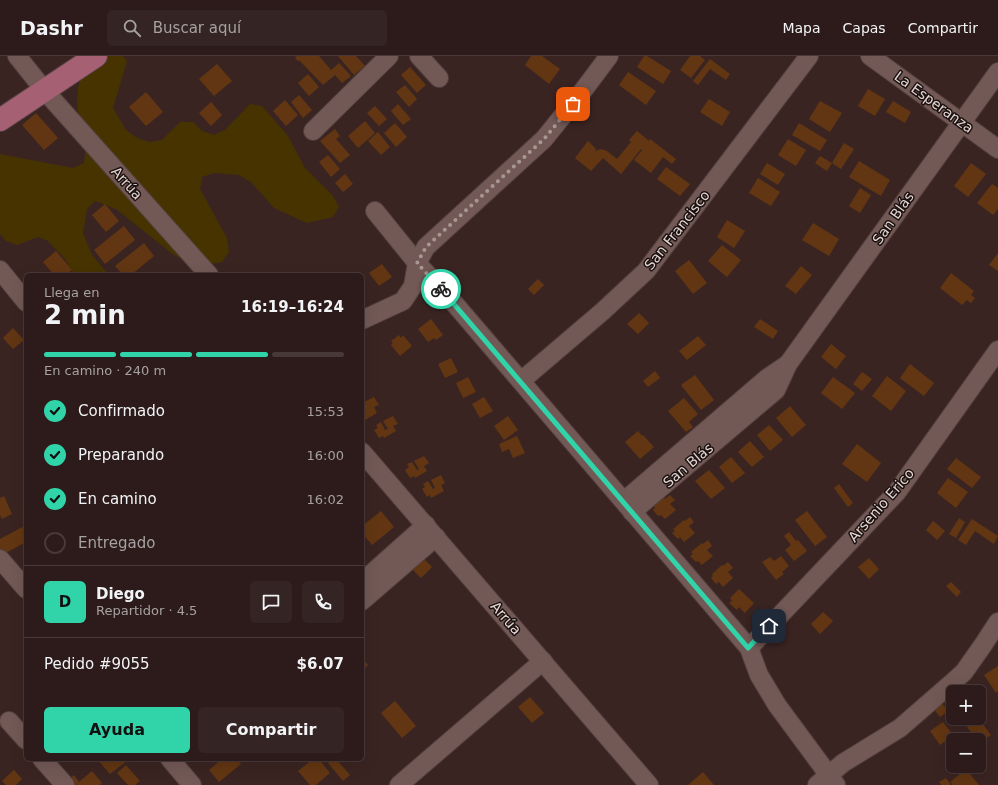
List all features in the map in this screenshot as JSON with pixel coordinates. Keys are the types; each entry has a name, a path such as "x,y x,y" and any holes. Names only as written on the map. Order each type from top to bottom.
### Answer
{"main road":[{"path":"0,120 96,56"}],"street":[{"name":"Arrúa","path":"17,56 45,91 207,273"},
{"path":"313,131 388,56"},
{"path":"420,56 440,78"},
{"path":"364,319 403,301 413,286 417,263 426,247 544,139 609,56"},
{"name":"San Francisco","path":"521,381 603,311 646,271 809,56"},
{"name":"La Esperanza","path":"870,56 998,149"},
{"name":"San Blás","path":"628,506 766,379 788,364 998,72"},
{"path":"375,211 417,263 454,303 748,648 759,675 827,782 843,764 900,728 954,681 968,666 998,622"},
{"path":"0,270 24,300"},
{"name":"Arsenio Erico","path":"748,648 897,492 998,350"},
{"name":"Arrúa","path":"364,454 649,785"},
{"path":"364,581 431,531"},
{"path":"364,599 431,531"},
{"path":"0,559 24,587"},
{"path":"399,785 542,661"},
{"path":"10,721 24,738"},
{"path":"44,761 65,785"},
{"path":"175,761 192,785"}],"shaded area":[{"path":"91,56 123,56 127,61 113,108 126,130 137,138 149,142 162,140 180,122 193,122 202,131 214,135 225,130 250,104 262,106 288,136 305,168 333,196 339,207 333,217 307,223 274,208 251,182 239,175 214,173 202,177 200,189 227,238 229,252 222,262 198,266 174,255 116,209 95,201 87,209 83,233 92,255 107,273 73,273 65,259 48,241 38,237 17,245 6,241 0,234 0,154 73,168 84,163 86,138 79,118 77,101 77,93 83,71"}],"building":[{"path":"297,56 319,56 331,70 339,63 351,76 342,83 335,75 323,85 299,60 298,61 295,58"},
{"path":"338,56 356,56 365,66 354,75"},
{"path":"531,56 542,56 560,69 549,84 525,65"},
{"path":"644,56 647,56 671,71 663,84 637,67"},
{"path":"690,56 700,56 705,60 691,78 680,70"},
{"path":"710,59 730,74 726,80 710,69 698,85 693,81"},
{"path":"217,64 232,81 214,96 199,79"},
{"path":"410,67 426,85 417,93 401,75"},
{"path":"628,72 656,91 646,105 619,85"},
{"path":"308,74 319,87 309,96 298,83"},
{"path":"405,85 417,99 409,107 396,92"},
{"path":"868,89 885,99 875,116 858,106"},
{"path":"146,92 163,112 146,126 129,107"},
{"path":"299,95 312,110 303,118 291,102"},
{"path":"709,99 730,112 722,126 700,112"},
{"path":"285,100 298,115 286,126 273,111"},
{"path":"820,101 842,113 830,132 809,119"},
{"path":"893,101 911,112 905,123 886,112"},
{"path":"211,102 222,115 211,126 199,113"},
{"path":"398,104 411,119 403,125 391,111"},
{"path":"375,106 387,119 379,126 367,113"},
{"path":"36,113 58,138 44,150 22,125"},
{"path":"365,121 375,133 358,148 348,136"},
{"path":"395,123 407,137 396,147 384,133"},
{"path":"799,123 827,140 820,151 792,135"},
{"path":"335,129 340,136 336,139 350,155 340,163 320,141"},
{"path":"637,131 676,159 672,164 663,157 651,173 634,160 642,150 641,149 621,174 603,158 591,171 575,158 588,141 596,149 595,151 601,149 607,151 617,159 631,142 629,140"},
{"path":"378,132 390,147 381,155 368,141"},
{"path":"788,139 806,150 796,166 778,155"},
{"path":"844,143 854,149 841,169 832,163"},
{"path":"328,155 340,169 331,177 319,162"},
{"path":"820,156 832,163 827,171 815,163"},
{"path":"859,161 890,180 881,196 849,177"},
{"path":"767,163 785,174 778,185 760,174"},
{"path":"971,163 986,174 968,197 954,186"},
{"path":"666,167 690,184 680,196 657,179"},
{"path":"345,174 353,184 343,192 335,183"},
{"path":"758,178 780,192 771,206 749,193"},
{"path":"992,184 998,188 998,209 993,215 977,203"},
{"path":"860,188 871,195 860,213 849,206"},
{"path":"105,204 119,221 106,232 92,215"},
{"path":"727,220 745,231 734,248 717,237"},
{"path":"813,223 839,239 829,256 802,240"},
{"path":"124,226 135,240 105,264 94,250"},
{"path":"144,243 154,256 133,273 121,273 115,266"},
{"path":"722,245 741,260 727,277 708,261"},
{"path":"56,251 72,270 68,273 52,273 43,262"},
{"path":"998,253 998,271 989,265"},
{"path":"689,260 707,283 693,294 675,271"},
{"path":"382,264 392,277 379,286 369,273"},
{"path":"801,266 812,275 796,294 785,286"},
{"path":"951,273 974,291 971,295 975,298 971,303 967,300 962,305 940,288"},
{"path":"538,279 544,285 534,295 528,289"},
{"path":"639,313 649,323 638,334 627,324"},
{"path":"431,319 443,335 436,340 434,338 428,342 418,329"},
{"path":"760,319 778,331 773,339 754,327"},
{"path":"13,328 24,340 13,349 3,338"},
{"path":"399,335 401,338 403,335 412,346 400,356 391,345 393,343 391,341"},
{"path":"698,336 706,345 687,360 679,351"},
{"path":"831,344 846,356 836,369 821,357"},
{"path":"451,358 458,372 445,378 438,364"},
{"path":"910,364 934,383 924,396 900,378"},
{"path":"655,371 660,378 648,387 643,381"},
{"path":"862,372 872,379 862,391 853,384"},
{"path":"695,375 714,400 701,410 681,385"},
{"path":"887,376 906,391 891,411 872,396"},
{"path":"468,377 476,392 463,398 456,383"},
{"path":"833,377 855,393 842,409 821,393"},
{"path":"374,397 379,405 374,407 377,413 365,420 364,418 364,402"},
{"path":"484,397 493,411 480,418 472,404"},
{"path":"684,398 698,414 689,422 693,427 686,432 668,411"},
{"path":"790,406 806,425 792,437 776,418"},
{"path":"393,416 398,424 393,426 396,431 384,438 383,436 379,438 374,430 378,428 376,425 381,422 385,430 388,429 383,421"},
{"path":"508,416 518,430 504,440 494,426"},
{"path":"769,425 783,440 770,451 757,435"},
{"path":"638,431 654,447 640,459 625,442"},
{"path":"517,436 525,453 513,458 509,449 502,452 499,444"},
{"path":"750,441 764,457 752,467 738,452"},
{"path":"857,444 881,463 867,482 842,464"},
{"path":"424,456 429,463 424,466 427,471 415,478 414,476 410,478 405,470 409,467 407,464 412,462 417,470 419,469 414,461"},
{"path":"731,457 745,473 732,483 719,467"},
{"path":"956,458 981,477 972,488 947,469"},
{"path":"709,470 725,488 711,499 695,481"},
{"path":"441,475 445,483 441,485 444,491 431,498 430,495 427,497 422,489 425,487 423,484 428,481 433,489 435,488 431,480"},
{"path":"948,478 968,492 956,508 937,493"},
{"path":"839,484 853,503 848,507 834,488"},
{"path":"670,495 675,500 670,504 676,510 665,519 661,515 658,516 653,510 655,508 654,506 664,497 665,499"},
{"path":"4,496 12,514 2,519 0,515 0,498"},
{"path":"381,511 394,527 372,545 364,535 364,524"},
{"path":"807,511 827,537 815,546 795,520"},
{"path":"690,517 694,522 689,526 695,533 684,542 680,537 678,539 672,533 675,531 673,529"},
{"path":"959,518 965,522 956,538 949,534"},
{"path":"972,519 998,536 994,544 975,531 966,545 958,540"},
{"path":"933,521 945,531 937,540 926,530"},
{"path":"24,526 24,543 2,555 0,551 0,539"},
{"path":"789,532 807,551 794,561 785,550 791,545 784,536"},
{"path":"708,540 712,546 707,550 713,556 702,565 690,556 693,554 691,552"},
{"path":"781,556 789,566 782,572 784,574 776,580 762,562 770,557 774,561"},
{"path":"869,558 879,569 869,579 858,567"},
{"path":"424,559 432,567 421,578 413,570"},
{"path":"728,562 733,568 728,572 733,578 723,587 719,582 716,584 711,578 713,576 712,574"},
{"path":"951,582 961,592 957,597 946,586"},
{"path":"739,589 754,603 745,613 739,607 737,610 729,603 732,601 730,598"},
{"path":"823,612 833,621 820,634 811,624"},
{"path":"364,660 368,665 364,669"},
{"path":"998,666 998,691 996,693 984,675"},
{"path":"530,697 544,713 532,723 518,707"},
{"path":"395,701 416,726 402,738 381,713"},
{"path":"941,702 946,708 946,712 940,717 933,708"},
{"path":"943,722 951,733 946,733 946,740 940,745 930,731"},
{"path":"969,725 983,725 991,735 986,738 986,733 972,733 967,727"},
{"path":"99,761 127,761 110,774"},
{"path":"220,761 239,761 241,764 219,782 209,770"},
{"path":"310,761 321,761 330,773 316,785 310,785 298,771"},
{"path":"330,761 338,761 350,775 343,781 328,763"},
{"path":"126,765 140,781 135,785 128,785 117,773"},
{"path":"14,770 22,779 16,785 6,785 2,781"},
{"path":"92,771 102,783 100,785 67,785 65,782 74,775 79,782"},
{"path":"703,772 714,785 688,785"},
{"path":"961,773 969,773 979,785 953,785 950,782"},
{"path":"946,778 951,785 941,785 939,782"}],"way so far":[{"path":"441,289 417,263 426,247 544,139 573,104"}],"route":[{"path":"441,289 624,501 748,648 769,626"}]}
